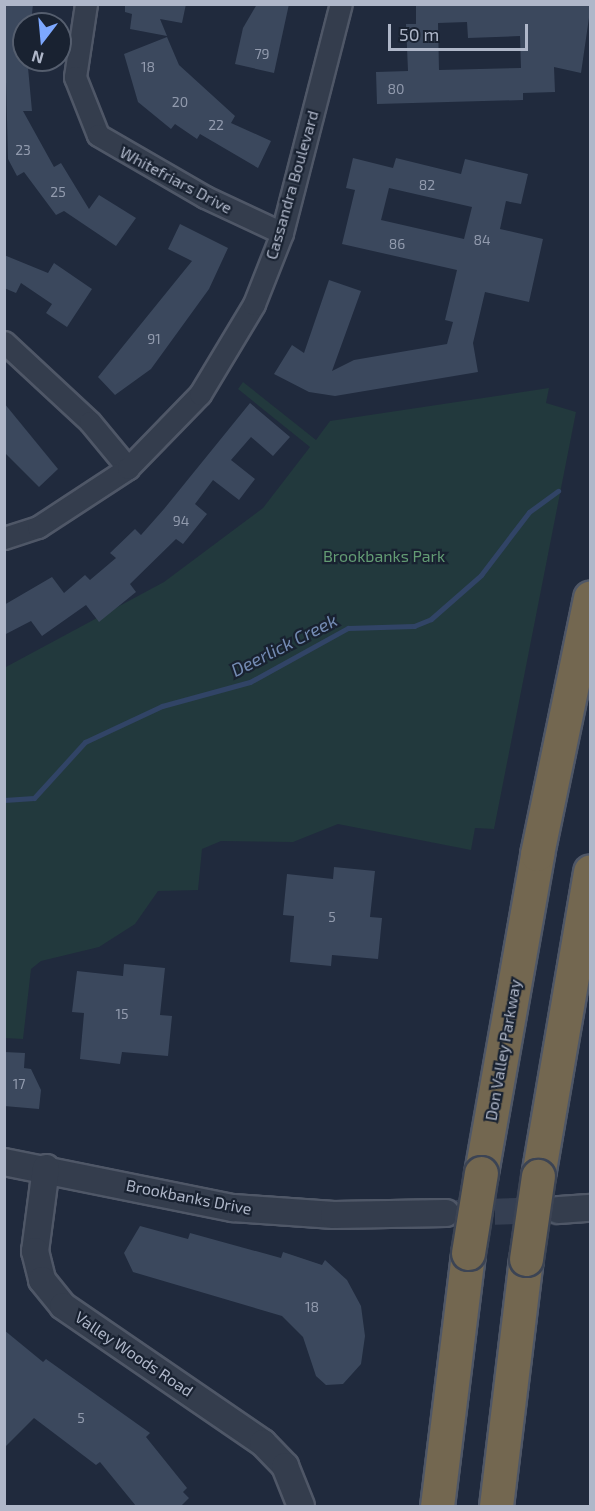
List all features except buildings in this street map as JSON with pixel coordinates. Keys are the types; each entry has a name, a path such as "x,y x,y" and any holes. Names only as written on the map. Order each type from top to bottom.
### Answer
{"highway":[{"name":"Don Valley Parkway","path":"436,1506 468,1253 481,1173 537,854 591,597"},
{"path":"496,1506 538,1176 591,871"}],"street":[{"name":"Whitefriars Drive","path":"86,4 75,78 98,135 174,181 282,233"},
{"name":"Cassandra Boulevard","path":"4,538 38,528 128,468 200,394 254,304 282,233 341,4"},
{"path":"4,342 90,422 128,468"},
{"name":"Brookbanks Drive","path":"4,1162 46,1168 233,1208 334,1215 446,1213"},
{"name":"Valley Woods Road","path":"46,1168 35,1251 42,1280 63,1306 262,1443 285,1466 301,1506"},
{"path":"558,1210 591,1209"}],"green space":[{"name":"Brookbanks Park","path":"243,382 316,440 330,421 549,388 546,403 576,412 494,829 475,828 471,850 338,824 293,842 221,841 202,849 198,890 158,891 135,924 99,947 41,961 31,969 23,1039 4,1038 4,668 164,582 263,508 310,447 238,389"}],"waterway":[{"name":"Deerlick Creek","path":"4,800 34,798 85,742 162,706 250,682 348,628 414,626 431,619 481,575 529,512 558,491"}],"tunnel":[{"path":"456,1213 552,1210"}]}
